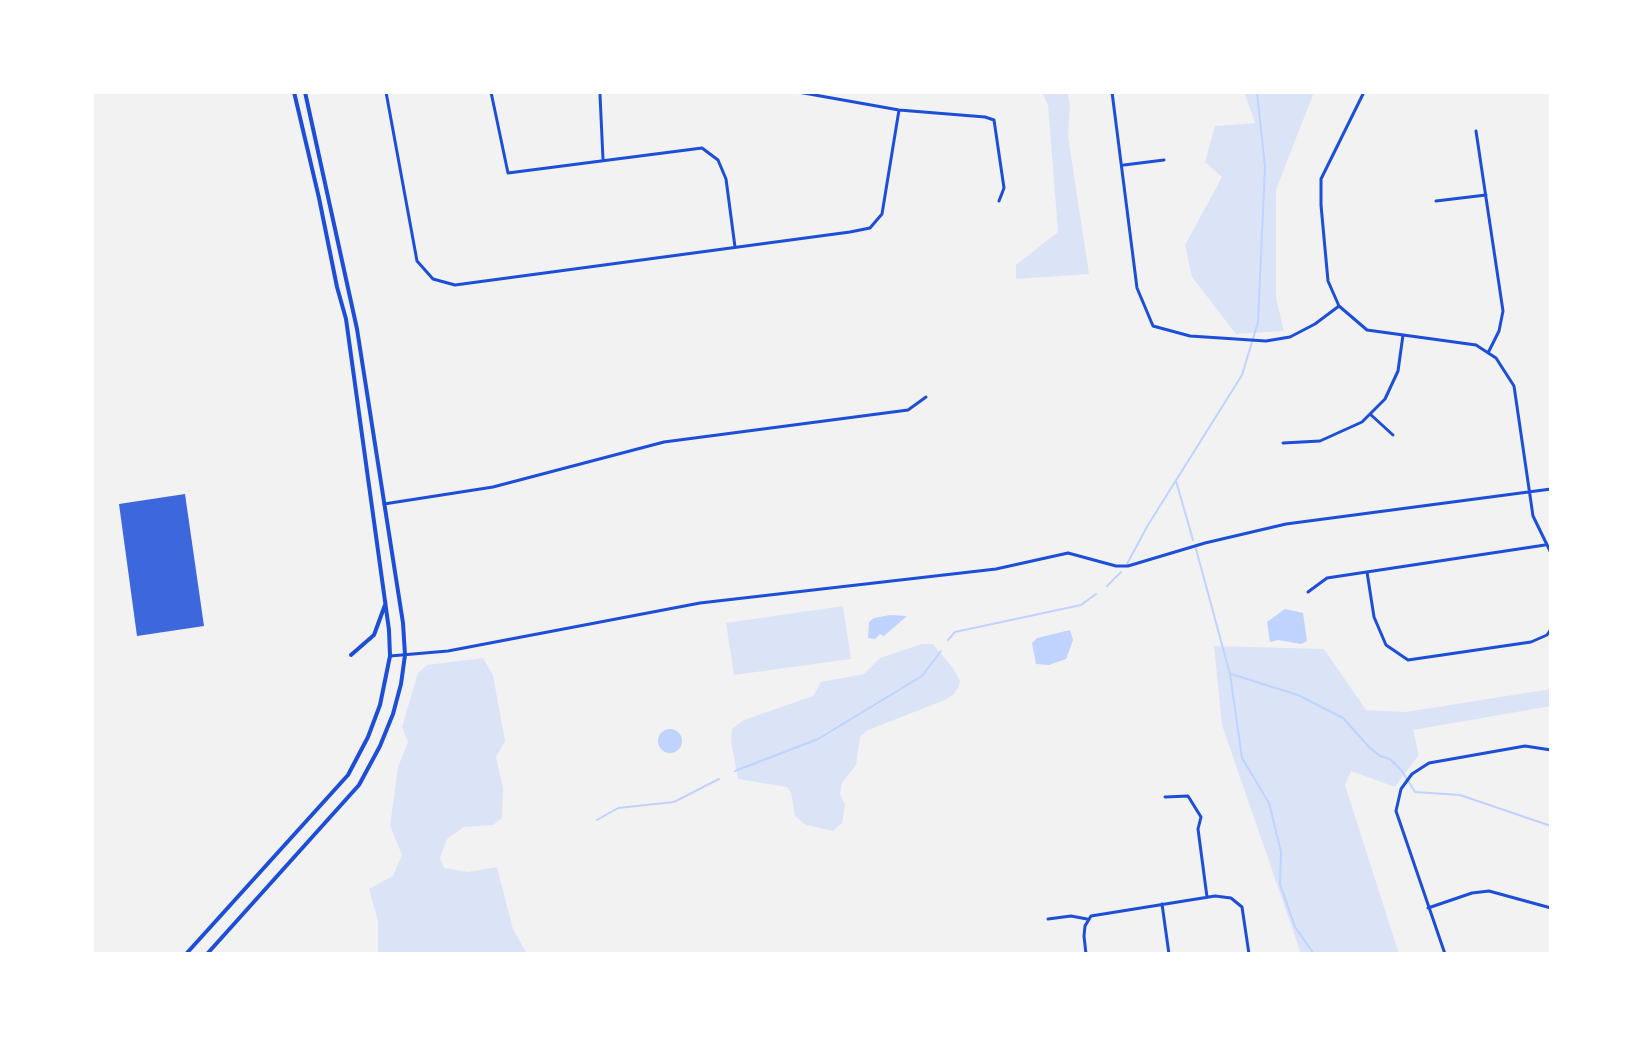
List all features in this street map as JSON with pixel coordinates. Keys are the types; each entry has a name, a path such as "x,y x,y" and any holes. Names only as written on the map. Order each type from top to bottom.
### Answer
{"street":[{"path":"186,954 348,775 380,705 390,656 345,310 337,287 294,92"},
{"path":"207,954 359,785 393,714 405,655 403,623 351,297 305,92"},
{"path":"386,92 417,261 433,279 455,285 870,228 882,214 899,110"},
{"path":"491,92 508,173 702,148 718,160 726,179 735,248"},
{"path":"798,92 899,110 994,120 1004,188 999,201"},
{"path":"1112,92 1137,288 1153,326 1190,336 1266,341 1290,337 1339,306"},
{"path":"1364,92 1321,179 1328,281 1339,306 1367,330 1476,345 1489,352 1514,386 1533,516 1551,553"},
{"path":"600,95 603,161"},
{"path":"1476,131 1503,311 1499,331 1489,352"},
{"path":"1122,165 1164,160"},
{"path":"1436,201 1486,195"},
{"path":"1283,443 1320,441 1362,422 1385,399 1398,371 1403,335"},
{"path":"384,504 493,487 664,442 908,410 926,397"},
{"path":"1370,414 1393,435"},
{"path":"390,656 448,651 700,603 996,569 1068,553 1116,566 1128,566 1217,539 1286,524 1551,489"},
{"path":"1308,592 1327,578 1546,545"},
{"path":"1367,572 1374,617 1386,645 1408,660 1531,642 1547,635 1551,629"},
{"path":"351,655 374,635 385,603"},
{"path":"1445,954 1396,811 1401,789 1412,774 1429,763 1525,746 1551,750"},
{"path":"1165,797 1188,796 1201,817 1198,829 1207,897"},
{"path":"1428,908 1472,893 1489,891 1551,908"},
{"path":"1048,919 1071,916 1087,919 1107,912 1207,897 1231,898 1242,907 1249,954"},
{"path":"1162,904 1169,954"},
{"path":"1086,954 1084,936 1087,919"}],"shaded area":[{"path":"1042,92 1067,92 1070,104 1068,136 1089,274 1016,279 1016,265 1058,232 1048,105"},
{"path":"1244,92 1314,92 1276,190 1276,298 1284,331 1236,334 1192,277 1185,245 1222,177 1205,162 1215,126 1255,123"},
{"path":"843,606 851,659 734,675 726,623"},
{"path":"922,644 933,644 953,668 960,681 958,688 945,700 868,730 860,737 856,765 842,783 840,794 845,805 842,823 833,831 806,825 795,816 791,792 787,787 738,779 731,741 732,729 744,720 813,696 821,682 864,674 880,658"},
{"path":"1214,646 1324,649 1366,710 1405,712 1551,689 1551,706 1413,730 1419,755 1395,787 1351,771 1345,785 1399,954 1301,954 1222,725"},
{"path":"483,658 493,675 505,741 496,757 503,788 502,818 493,825 464,827 447,839 440,858 444,868 468,872 497,867 513,929 527,954 378,954 378,921 369,889 393,876 402,855 390,826 398,767 408,742 402,727 418,673 427,665"}],"water":[{"path":"1285,609 1303,613 1307,641 1301,644 1278,640 1270,642 1267,622"},
{"path":"890,615 907,616 884,636 880,634 875,639 868,638 869,622"},
{"path":"1070,630 1073,640 1066,659 1049,665 1036,664 1032,643 1037,638"},
{"path":"670,729 678,733 682,741 678,749 670,753 662,749 658,741 662,733"}],"building":[{"path":"185,494 204,626 137,636 119,504"}],"waterway":[{"path":"1127,564 1242,375 1258,322 1265,167 1257,92"},
{"path":"1176,481 1193,540"},
{"path":"1196,549 1230,674 1242,758 1269,803 1281,852 1280,884 1295,927 1314,954"},
{"path":"1107,586 1121,572"},
{"path":"948,640 955,632 1081,605 1096,594"},
{"path":"735,771 818,739 922,676 941,651"},
{"path":"1231,674 1298,695 1343,718 1369,747 1390,759 1402,771 1415,792 1460,795 1551,826"},
{"path":"597,820 618,808 674,802 719,779"}]}
